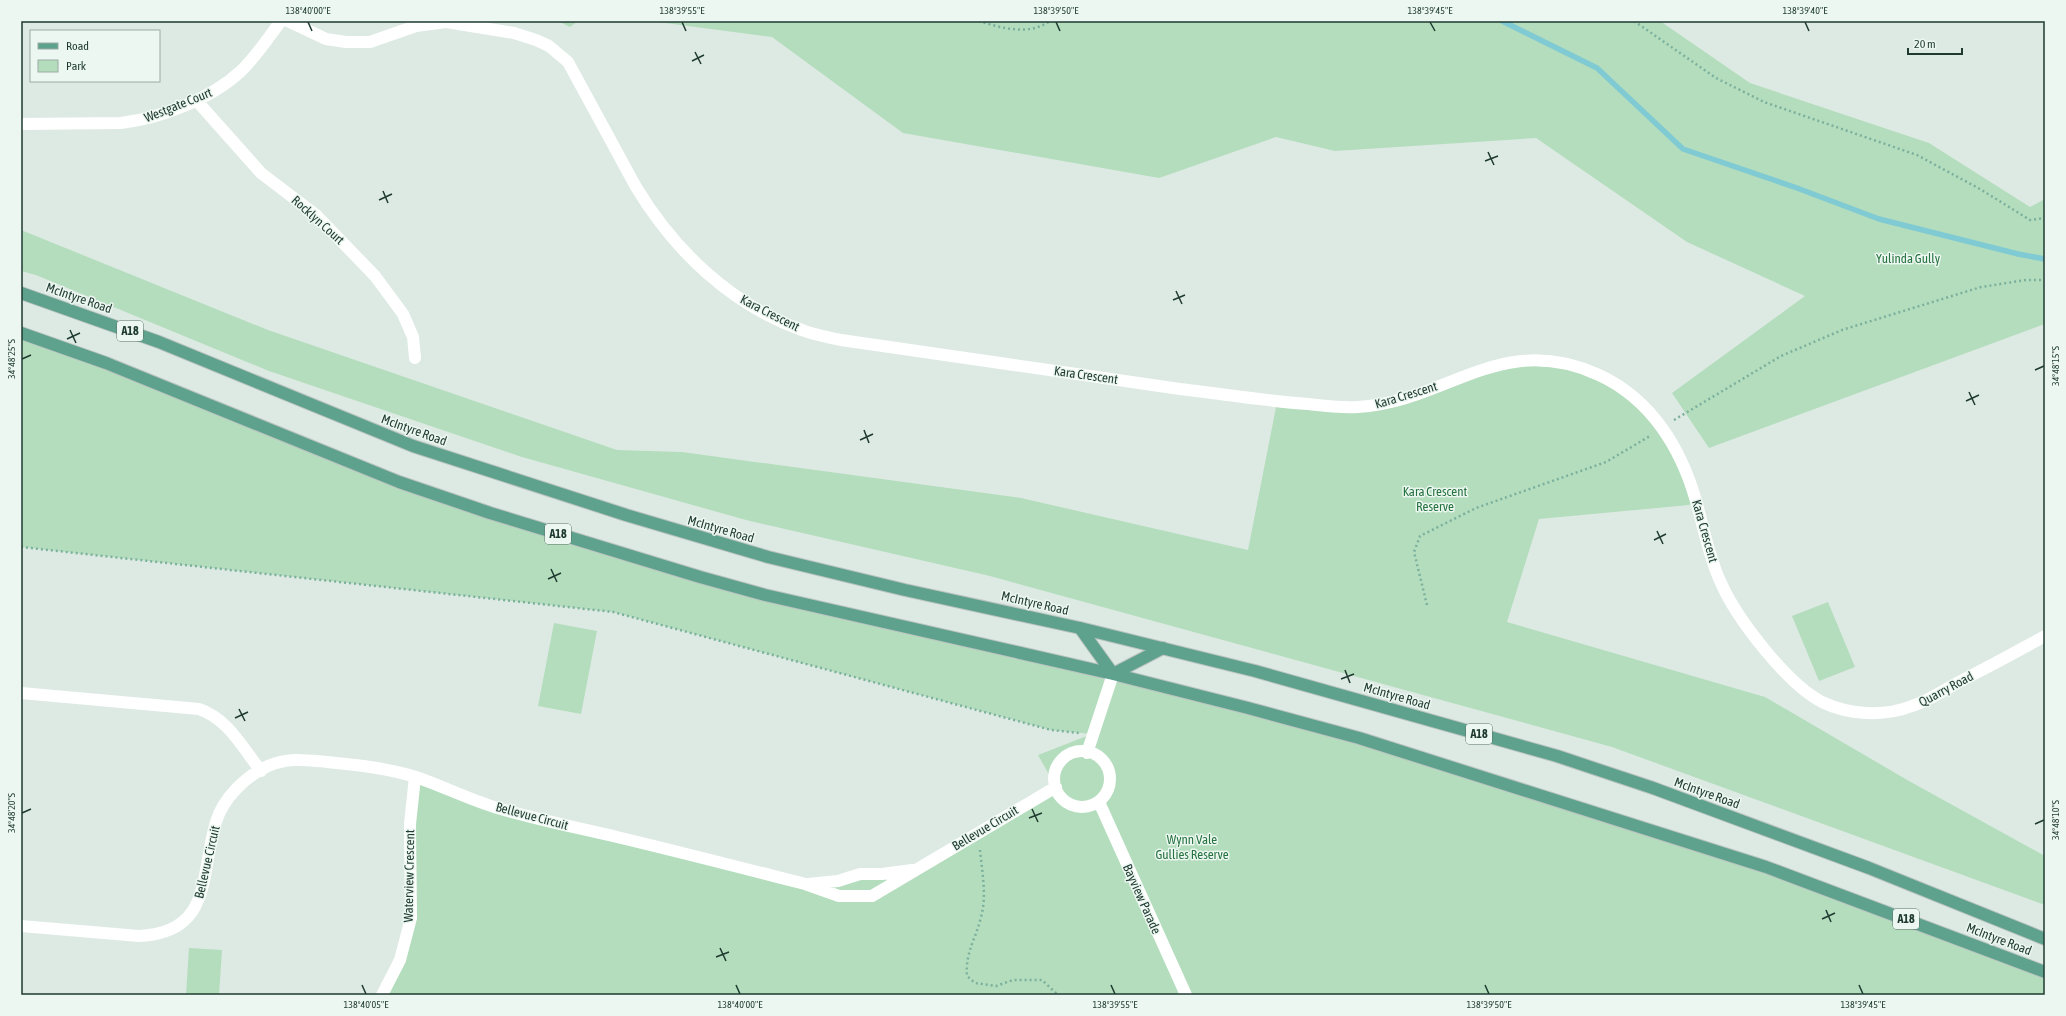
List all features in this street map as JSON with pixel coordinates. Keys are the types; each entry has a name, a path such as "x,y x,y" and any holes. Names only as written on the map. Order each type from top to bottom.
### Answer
{"main road":[{"name":"McIntyre Road","path":"21,293 159,342 414,446 626,515 776,558 905,590 1080,628 1255,671 1572,761 1653,788 1869,868 2045,939"},
{"name":"McIntyre Road","path":"21,333 106,363 399,482 490,513 700,577 765,595 1113,674 1359,738 1766,867 2045,972"},
{"path":"1080,628 1113,674 1163,648"}],"street":[{"name":"Westgate Court","path":"21,124 121,123 137,121 196,100 223,86 242,70 281,21"},
{"name":"Kara Crescent","path":"288,21 326,39 346,42 370,42 416,26 446,22 514,33 549,46 568,62 636,187 648,207 672,238 701,268 740,298 766,314 807,332 841,340 1094,377 1277,402 1346,408 1389,402 1485,368 1501,364 1543,360 1562,364 1600,376 1634,398 1670,437 1691,482 1714,566 1720,581 1738,615 1772,657 1802,688 1821,702 1839,708"},
{"name":"Rocklyn Court","path":"196,100 260,173 316,214 375,276 403,314 413,337 415,358"},
{"name":"Quarry Road","path":"1839,708 1861,712 1881,713 1912,706 2045,636"},
{"path":"1087,752 1113,674"},
{"path":"21,693 199,709 207,712 223,723 261,770"},
{"path":"1081,751 1087,752 1100,758 1109,770 1110,783 1107,792 1099,802 1088,807 1078,808 1064,802 1058,794 1056,787 1054,779 1056,769 1063,758 1072,753 1081,751"},
{"name":"Bellevue Circuit","path":"21,926 139,936 156,935 181,924 193,912 201,897 216,821 227,800 243,782 261,770 268,766 292,759 368,766 415,777 500,809 805,884 839,896 872,896 896,883 915,869 1056,787"},
{"name":"Waterview Crescent","path":"382,995 400,960 411,918 410,824 415,777"},
{"name":"Bayview Parade","path":"1099,802 1186,995"},
{"name":"Bellevue Circuit","path":"805,884 838,881 860,874 882,874 915,869"}],"path":[{"path":"979,21 1019,30 1042,26 1050,21"},
{"path":"1634,21 1716,78 1764,102 1917,155 1980,189 2030,220 2045,218"},
{"path":"1427,605 1414,552 1420,536 1476,508 1606,462 1643,441 1662,427 1781,356 1842,330 1981,287 2026,280 2045,280"},
{"path":"21,547 613,612 1051,730 1094,734"},
{"path":"979,832 984,901 981,917 966,962 967,976 975,983 996,986 1013,980 1042,980 1058,995"}],"green space":[{"path":"558,21 578,21 570,27"},
{"name":"Yulinda Gully","path":"650,21 1660,21 1750,83 1929,143 2030,207 2045,199 2045,324 1709,448 1672,393 1805,296 1687,242 1536,138 1335,151 1276,137 1159,178 903,133 772,37"},
{"name":"Kara Crescent Reserve","path":"21,230 268,330 617,450 682,452 1021,498 1248,550 1277,402 1361,407 1501,364 1582,369 1649,411 1696,501 1689,505 1539,519 1507,622 1765,697 1909,781 2045,856 2045,905 1612,747 990,576 746,520 522,457 269,371 36,275 21,271"},
{"name":"Wynn Vale Gullies Reserve","path":"21,333 339,457 646,561 1248,708 1766,867 2045,972 2045,995 382,995 406,939 415,777 472,798 805,884 915,869 1056,787 1038,755 1092,734 1051,730 613,612 21,547"},
{"path":"1828,602 1855,667 1819,681 1792,616"},
{"path":"554,623 597,631 581,714 538,706"},
{"path":"189,948 222,950 219,995 186,995"}],"waterway":[{"path":"1502,21 1597,68 1683,149 1797,188 1879,219 2018,254 2045,259"}]}
